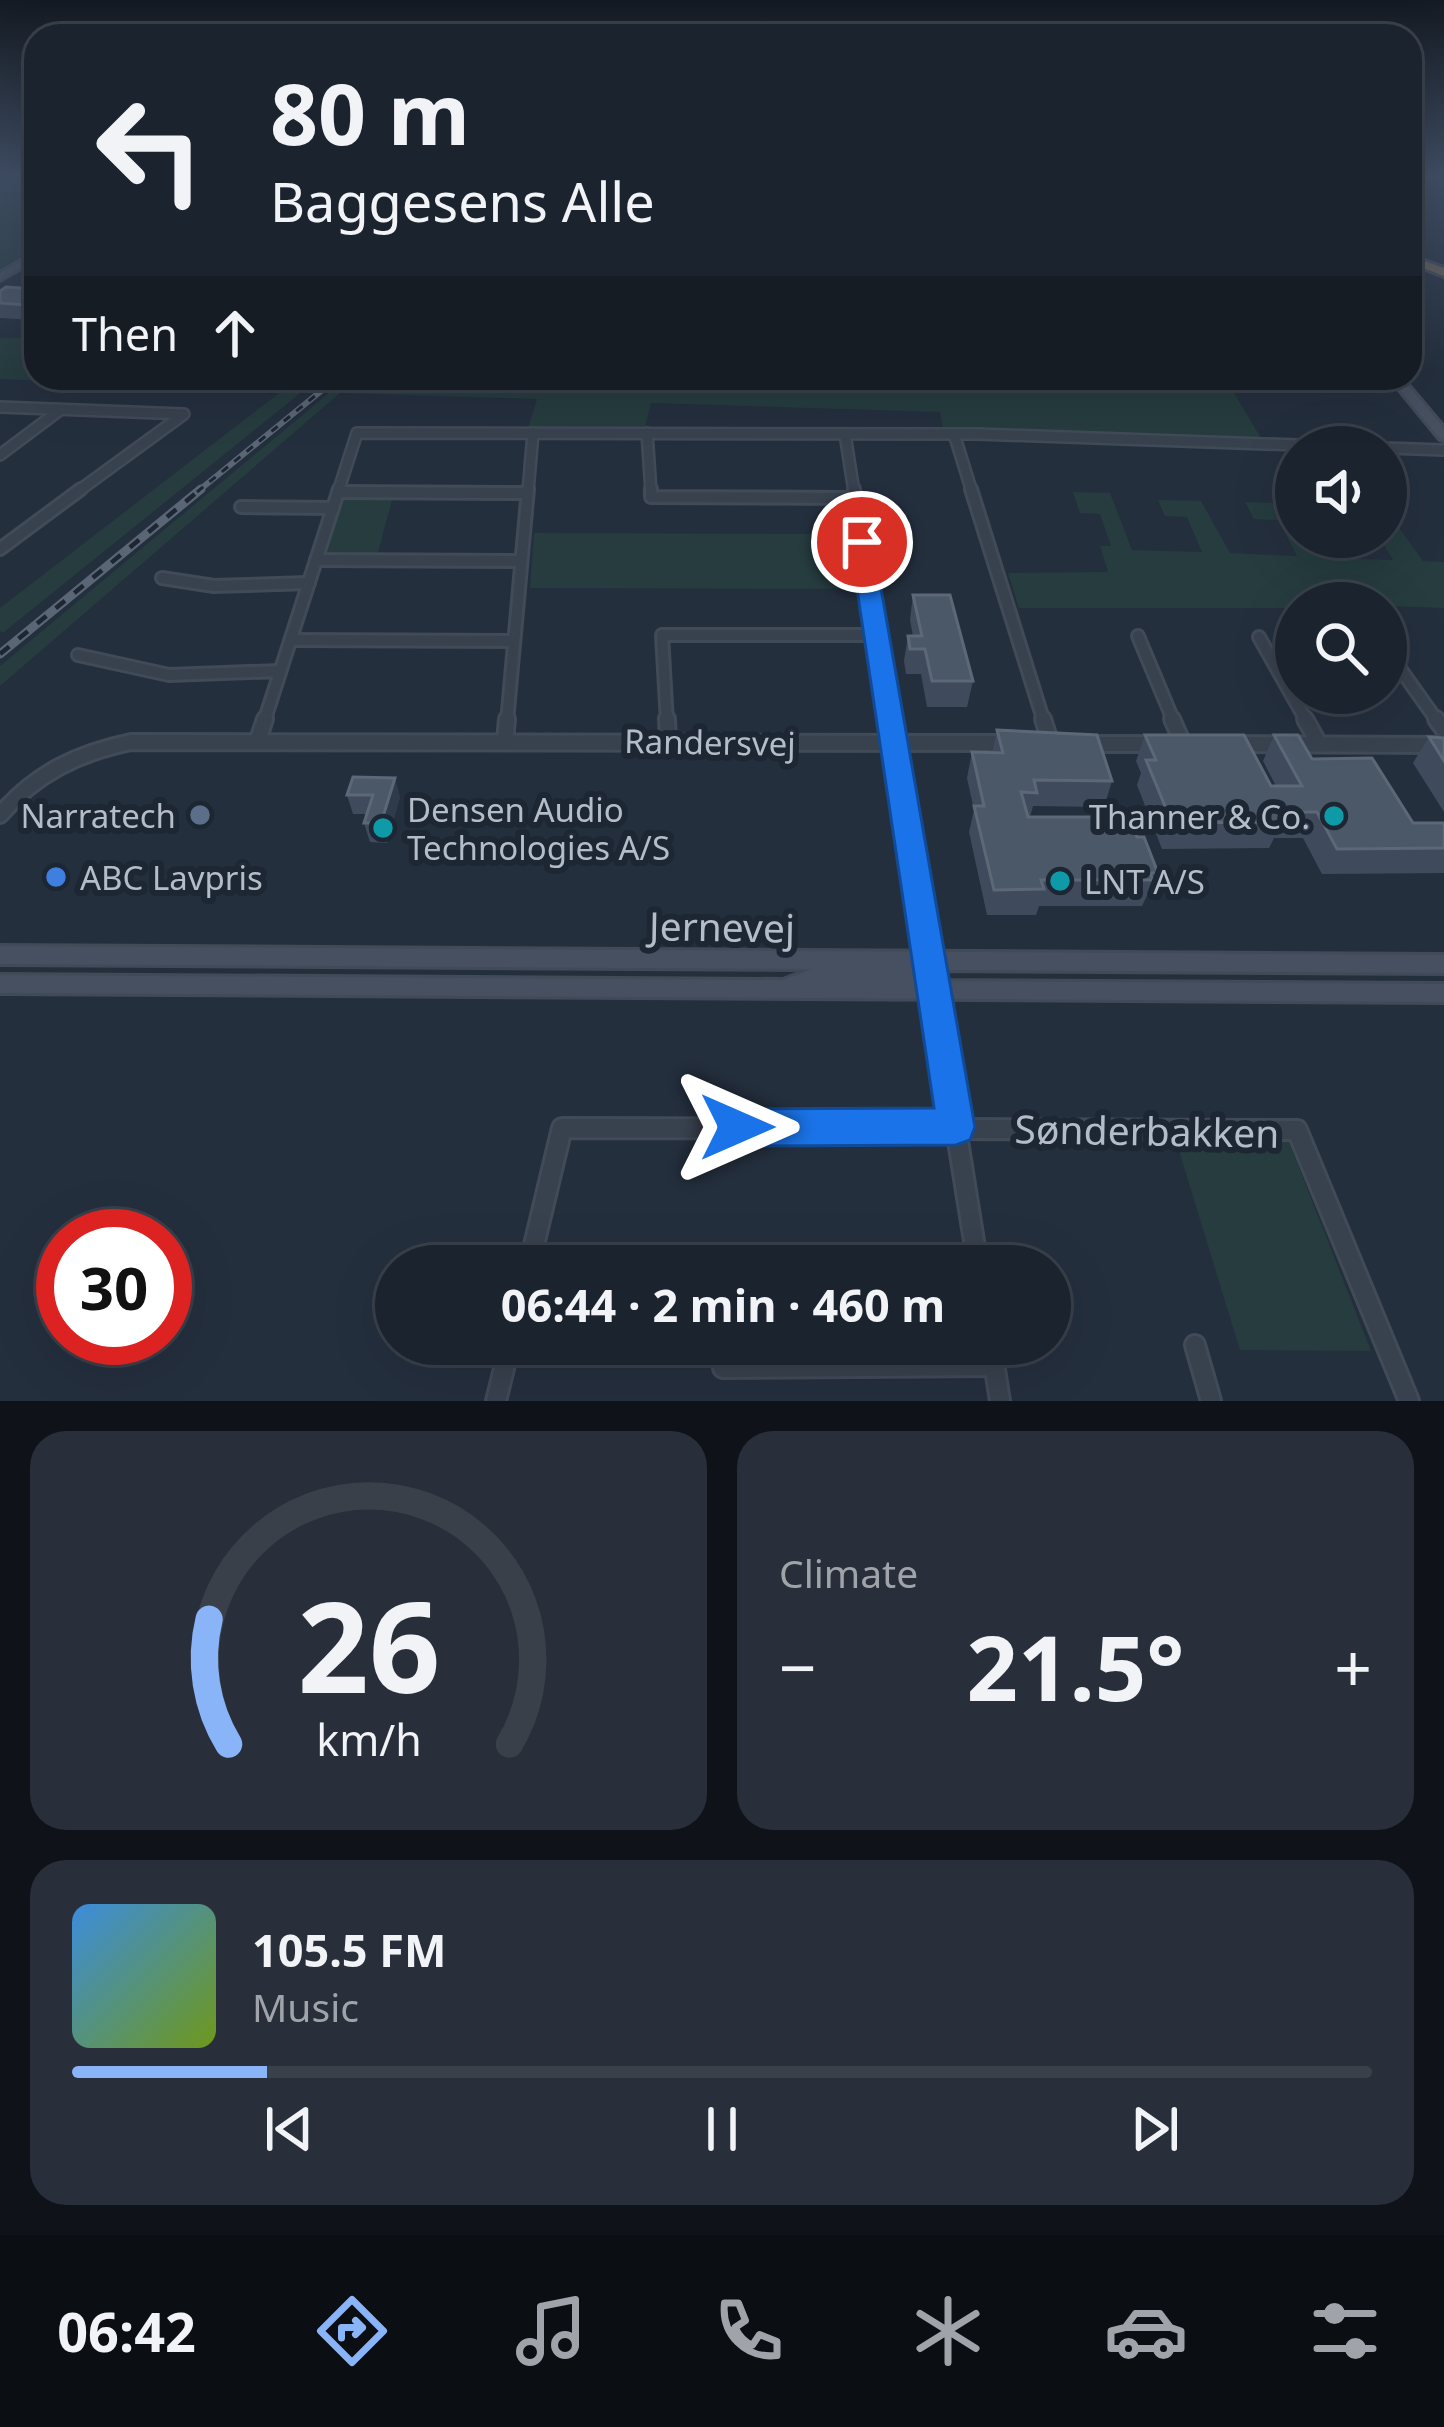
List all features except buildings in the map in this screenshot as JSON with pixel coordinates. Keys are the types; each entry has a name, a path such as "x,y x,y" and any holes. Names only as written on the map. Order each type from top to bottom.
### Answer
{"main road":[{"path":"1406,390 1444,436"},
{"name":"Jernevej","path":"0,955 1444,993"},
{"path":"0,967 41,956"},
{"path":"932,978 1048,974 1063,964 1444,964"},
{"name":"Jernevej","path":"0,983 782,990 932,978"}],"street":[{"path":"0,407 184,414 0,549"},
{"path":"0,455 61,410"},
{"path":"258,740 357,433 954,434 1275,444"},
{"path":"646,433 651,497 855,498"},
{"path":"505,741 533,434"},
{"path":"844,434 975,1245"},
{"path":"954,434 1051,744"},
{"path":"1407,449 1444,451"},
{"path":"338,492 527,493"},
{"path":"242,507 333,508"},
{"path":"316,560 521,560"},
{"path":"162,578 214,586 309,584"},
{"path":"668,741 662,635 877,635"},
{"path":"1138,636 1183,744"},
{"path":"1259,637 1319,744"},
{"path":"290,640 514,641"},
{"path":"78,656 169,675 280,671"},
{"path":"1407,678 1444,730"},
{"name":"Randersvej","path":"0,815 46,772 109,746 258,740 1206,744"},
{"path":"1228,744 1444,745"},
{"name":"Sønderbakken","path":"534,1245 562,1128 1297,1130 1409,1401"},
{"path":"1195,1345 1211,1401"},
{"path":"496,1401 505,1365"},
{"path":"723,1369 800,1365"},
{"path":"995,1365 1000,1401"}],"green space":[{"path":"0,242 24,242 24,258 0,272"},
{"path":"24,336 24,380 0,379 0,338"},
{"path":"283,390 304,390 4,632 0,631 0,608"},
{"path":"333,390 1232,390 1261,438 943,429 940,412 651,403 644,430 528,428 537,399 340,393 0,686 0,666"},
{"path":"1073,492 1110,493 1132,550 1202,552 1187,517 1165,516 1158,500 1201,501 1230,553 1393,560 1407,558 1407,539 1423,561 1444,562 1444,608 1407,607 1407,582 1275,582 1275,608 1019,608 1008,573 1108,572 1100,546 1111,546 1100,514 1080,513"},
{"path":"393,496 377,556 327,553 343,499"},
{"path":"1245,502 1275,503 1275,520 1254,519"},
{"path":"534,533 847,534 855,589 530,588"},
{"path":"1176,1141 1289,1142 1371,1351 1240,1350"}],"railway":[{"path":"197,492 322,390"},
{"path":"0,654 201,489"}],"place":[{"name":"Narratech","path":"200,815"},
{"name":"Thanner & Co.","path":"1334,816"},
{"name":"Densen Audio Technologies A/S","path":"383,828"},
{"name":"ABC Lavpris","path":"56,877"},
{"name":"LNT A/S","path":"1060,881"}],"route":[{"path":"737,1127 956,1127 862,542"}]}
